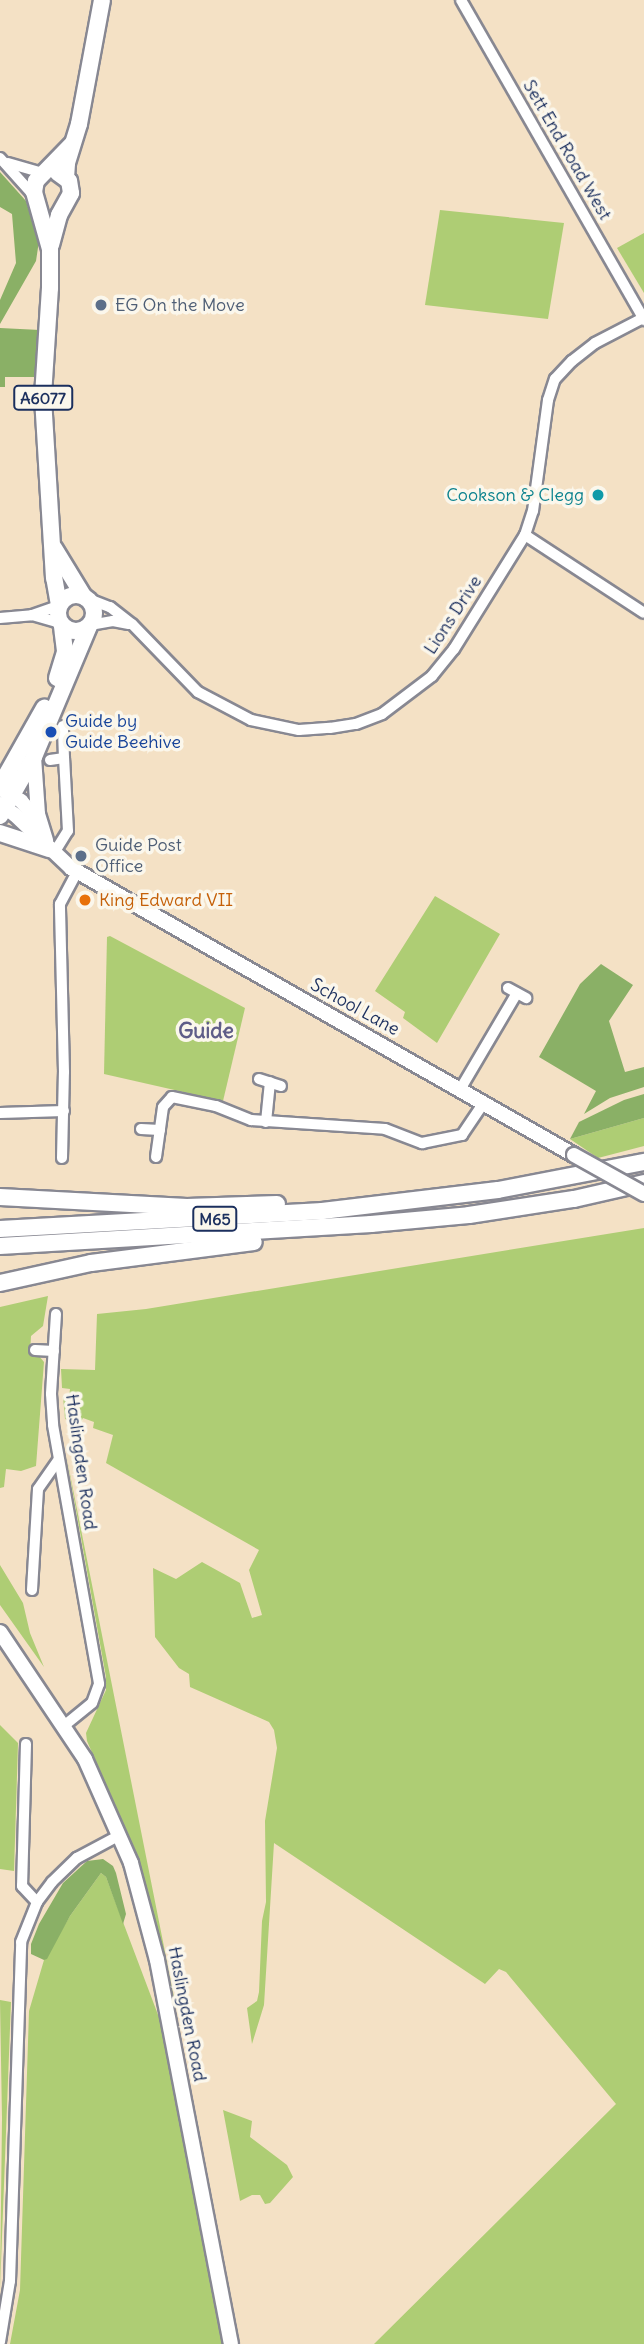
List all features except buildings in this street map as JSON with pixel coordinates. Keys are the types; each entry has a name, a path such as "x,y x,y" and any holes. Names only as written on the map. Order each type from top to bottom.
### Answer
{"highway":[{"name":"A6077","path":"50,249 64,204 71,193 66,178 87,89 102,0"},
{"name":"A6077","path":"3,800 6,764 45,707 65,651 52,546 43,386 50,249 36,199 36,181 72,144"},
{"path":"45,173 57,172 66,178"},
{"path":"36,199 48,208 64,204"},
{"name":"A6077","path":"52,546 94,610 90,625"},
{"path":"59,606 71,595 85,597"},
{"path":"61,624 76,632 90,625"},
{"path":"3,800 42,758 90,625"},
{"path":"0,833 52,851"},
{"name":"M65","path":"0,1229 206,1220 429,1199 535,1184 644,1162"},
{"name":"M65","path":"0,1246 371,1224 495,1211 574,1199 644,1183"},
{"path":"0,1197 187,1207 429,1199"},
{"path":"0,1283 91,1264 371,1224"}],"main road":[{"path":"42,758 39,822 52,851"},
{"path":"3,800 39,822"},
{"name":"School Lane","path":"3,800 52,851 77,872 644,1194"},
{"name":"Haslingden Road","path":"0,1632 65,1725 91,1770 120,1835 138,1887 157,1960 231,2344"}],"street":[{"name":"Sett End Road West","path":"461,0 643,319"},
{"path":"3,160 45,173"},
{"path":"3,160 36,199"},
{"name":"Lions Drive","path":"85,597 110,607 132,624 198,692 230,712 269,726 299,730 356,724 382,714 432,677 454,649 525,536 533,511 548,400 555,379 595,343 643,319"},
{"path":"525,536 644,613"},
{"path":"0,618 32,615 59,606"},
{"path":"32,615 61,624"},
{"path":"90,625 113,621 132,624"},
{"path":"52,851 68,831 63,726"},
{"path":"42,758 64,758"},
{"path":"62,1158 64,1111 60,904 77,872"},
{"path":"461,1088 517,993"},
{"path":"266,1122 270,1082"},
{"path":"156,1157 164,1105 175,1097 266,1122 385,1129 426,1143 462,1135 484,1102"},
{"path":"0,1113 64,1111"},
{"path":"141,1129 160,1130"},
{"name":"Haslingden Road","path":"56,1314 51,1394 58,1460 99,1684 92,1703 65,1725"},
{"path":"35,1350 54,1350"},
{"path":"32,1590 38,1489 58,1460"},
{"path":"26,1744 22,1885 37,1902"},
{"path":"0,2342 10,2281 20,1952 24,1931 37,1902 52,1882 77,1858 120,1835"}],"green space":[{"path":"0,172 26,201 39,241 36,261 0,324 0,300 16,263 12,214 0,207"},
{"path":"440,210 564,223 548,319 425,305"},
{"path":"644,233 644,293 617,248"},
{"path":"0,328 40,330 35,377 5,377 5,387 0,387"},
{"path":"435,896 500,934 437,1043 403,1018 405,1012 375,991"},
{"path":"110,936 245,1008 223,1101 104,1074 107,937"},
{"path":"601,964 633,985 609,1021 625,1072 644,1067 644,1087 610,1098 584,1114 596,1091 539,1057 580,984"},
{"path":"644,1094 644,1118 570,1139 579,1122 624,1100"},
{"path":"644,1118 644,1146 598,1158 570,1139"},
{"path":"644,1228 644,2344 374,2344 616,2104 506,1972 499,1969 485,1984 274,1843 264,2005 252,2044 247,2008 257,2001 259,1992 262,1921 266,1902 265,1821 277,1748 274,1730 269,1722 190,1687 189,1674 179,1668 155,1637 153,1568 176,1579 202,1562 240,1583 252,1618 262,1615 249,1570 259,1550 106,1463 113,1435 93,1428 94,1422 83,1418 80,1424 65,1419 63,1397 69,1397 70,1389 62,1388 61,1369 95,1370 97,1314 146,1309"},
{"path":"48,1296 43,1326 31,1336 30,1354 39,1356 44,1362 36,1466 21,1471 6,1469 4,1487 0,1488 0,1307"},
{"path":"66,1454 175,2002 169,1992 132,1845 87,1741 86,1733 106,1690 106,1677"},
{"path":"0,1565 23,1603 30,1633 44,1667 0,1605"},
{"path":"0,1725 18,1743 14,1871 0,1869"},
{"path":"103,1859 113,1866 116,1873 126,1914 123,1924 106,1877 101,1873 70,1916 47,1959 31,1954 31,1944 39,1924 63,1883 87,1861"},
{"path":"101,1873 106,1877 163,2028 201,2218 222,2344 10,2344 20,2290 29,2011 44,1960 70,1916"},
{"path":"0,2000 11,2002 0,2289 2,2118"},
{"path":"223,2110 252,2121 250,2137 287,2165 293,2177 270,2203 265,2204 260,2195 252,2195 240,2201"}],"place":[{"name":"EG On the Move","path":"101,305"},
{"name":"Cookson & Clegg","path":"598,495"},
{"name":"Guide by Guide Beehive","path":"51,732"},
{"name":"Guide Post Office","path":"81,856"},
{"name":"King Edward VII","path":"85,900"}],"district":[{"name":"Guide","path":"206,1031"}]}
